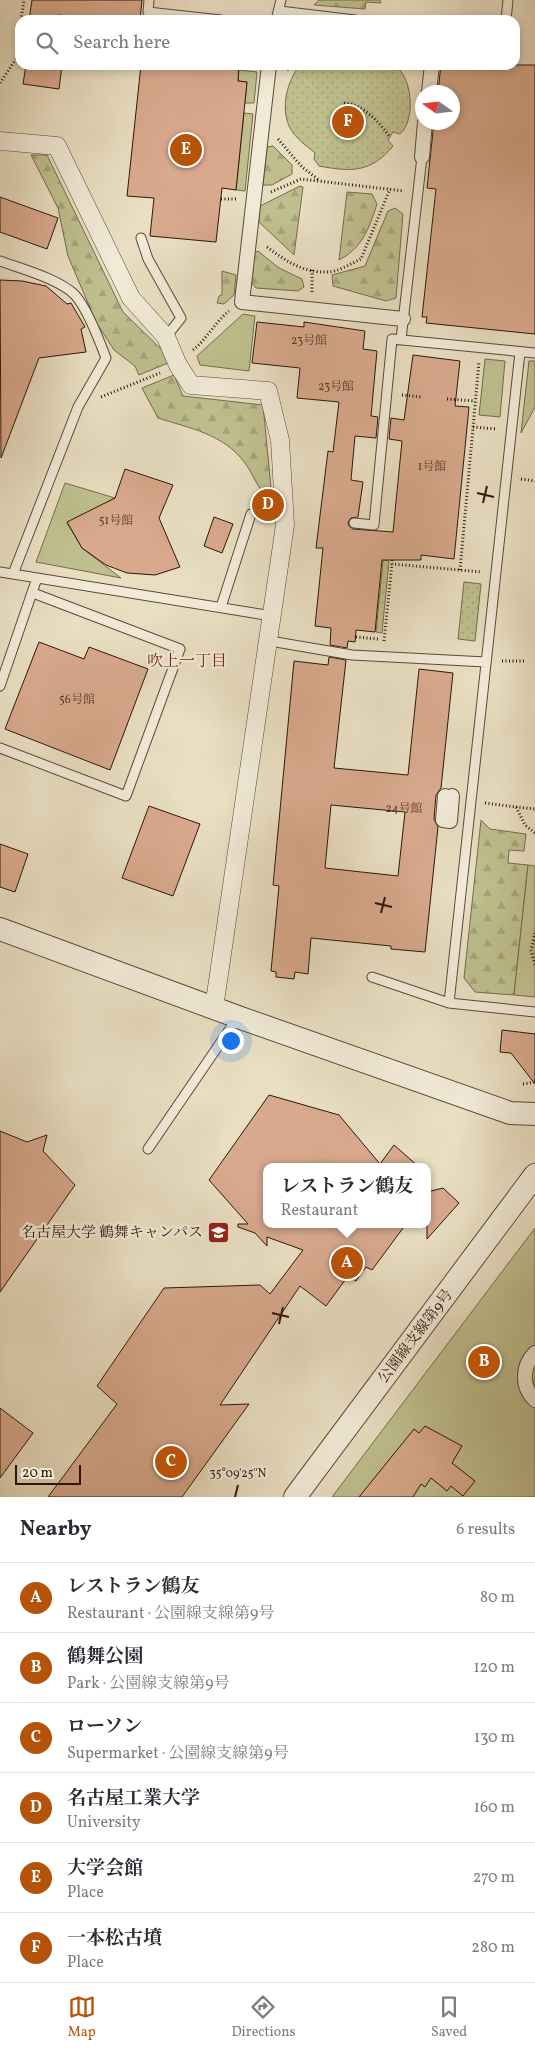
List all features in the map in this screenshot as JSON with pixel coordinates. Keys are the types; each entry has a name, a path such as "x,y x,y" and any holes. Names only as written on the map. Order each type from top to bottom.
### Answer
{"street":[{"path":"268,70 242,302 403,319"},
{"path":"430,85 431,70"},
{"path":"422,157 425,130"},
{"path":"0,140 57,146 131,298 166,337 178,365 191,385 268,392 280,440 285,524 270,641 214,1008"},
{"path":"0,930 238,1017 510,1113 535,1114"},
{"name":"公園線支線第9号","path":"295,1497 535,1174"},
{"path":"535,1353 526,1367 524,1378 526,1388 535,1400"}],"lane":[{"path":"149,0 148,12 175,15"},
{"path":"278,15 281,0"},
{"path":"506,15 508,0"},
{"path":"280,11 313,15"},
{"path":"400,339 422,157"},
{"path":"141,238 148,259 181,318 166,337"},
{"path":"0,261 51,280 75,295 99,339 106,358 78,407 13,574"},
{"path":"354,523 374,525 392,339 535,353"},
{"path":"449,1003 520,352"},
{"path":"221,607 251,514"},
{"path":"0,572 272,616"},
{"path":"0,686 37,578"},
{"path":"0,748 126,796 180,649 33,593"},
{"path":"270,641 352,655 486,662"},
{"path":"372,977 449,1003 535,1012"},
{"path":"148,1149 238,1017"}],"path":[{"path":"22,15 24,0"},
{"path":"0,84 15,61"},
{"path":"344,103 355,104 365,109 390,136"},
{"path":"264,114 273,134 296,161 320,181"},
{"path":"253,200 301,179 417,192"},
{"path":"249,235 294,266 329,272 361,259 390,189"},
{"path":"221,199 230,199"},
{"path":"193,350 206,339 221,318 242,302"},
{"path":"460,570 480,348"},
{"path":"78,407 163,372"},
{"path":"448,399 475,401"},
{"path":"473,426 511,430"},
{"path":"382,657 392,562 496,573"},
{"path":"356,637 374,638"},
{"path":"486,662 524,661"},
{"path":"472,802 535,809"},
{"path":"516,807 525,825 535,833"},
{"path":"535,934 531,950 535,965"},
{"path":"523,1084 535,1082"}],"green space":[{"path":"319,0 380,0 381,3 366,2 365,9 314,5"},
{"path":"239,70 257,72 254,103 245,103 247,82 238,81"},
{"path":"400,70 405,78 410,98 410,109 405,128 400,134 393,132 388,140 393,146 385,155 368,166 341,169 319,166 314,159 315,153 295,136 287,120 286,95 295,71"},
{"path":"244,113 253,114 245,191 236,190"},
{"path":"273,146 292,165 292,174 272,185 263,185 267,147"},
{"path":"31,155 47,155 123,312 162,350 168,363 139,375 135,366 114,350 96,322 68,256 58,208"},
{"path":"300,186 303,187 294,255 259,222 260,206"},
{"path":"347,192 372,194 377,204 364,237 354,250 339,260"},
{"path":"395,208 403,214 396,298 386,301 333,286 332,275 365,266 388,211"},
{"path":"258,251 279,268 302,279 304,287 298,291 256,288 251,282 254,253"},
{"path":"222,271 236,275 234,295 224,304 217,303 219,296 222,295"},
{"path":"243,314 255,316 249,371 200,365 197,356"},
{"path":"485,359 505,361 500,417 479,415"},
{"path":"529,361 535,361 535,407 521,433"},
{"path":"174,375 183,396 263,405 272,498 262,491 245,463 227,445 205,433 158,418 142,388"},
{"path":"65,483 115,498 67,523 82,548 121,578 36,562"},
{"path":"383,560 389,561 382,633 376,632"},
{"path":"464,582 481,584 475,641 458,639"},
{"path":"481,820 490,829 526,834 524,851 509,850 508,863 528,865 514,995 475,992 464,978"},
{"path":"528,865 535,866 535,997 514,995"},
{"path":"535,1228 535,1497 332,1497"}],"building":[{"path":"32,0 142,0 140,15 30,15"},
{"path":"520,65 535,65 535,334 426,323 427,317 422,317 436,189 427,188 433,130 460,130 460,85 439,85 440,70 520,70"},
{"path":"25,70 61,70 59,89 23,84"},
{"path":"140,70 239,70 238,81 247,82 236,190 222,188 216,242 150,236 154,198 127,196"},
{"path":"0,197 58,218 47,249 0,232"},
{"path":"0,280 22,281 46,286 67,304 71,303 85,327 81,329 86,352 39,358 1,458"},
{"path":"257,322 304,327 304,322 365,331 363,349 377,351 371,416 378,417 376,438 355,436 351,480 363,482 358,517 351,518 348,522 349,526 353,529 393,532 402,441 389,439 391,418 404,420 413,355 460,361 455,406 469,407 454,559 421,555 421,560 382,560 375,632 356,630 355,642 348,641 347,648 330,645 331,628 315,626 323,548 316,548 328,451 333,452 339,402 297,398 300,368 252,363"},
{"path":"125,469 173,485 159,518 180,567 155,575 127,573 106,565 82,548 67,522 115,498"},
{"path":"214,517 233,524 222,553 204,546"},
{"path":"39,642 84,659 89,647 148,669 110,770 5,729"},
{"path":"329,657 346,660 334,768 408,775 419,669 453,673 441,788 436,795 434,819 438,827 425,952 391,949 391,946 311,938 308,974 295,972 294,979 276,977 276,972 271,971 279,886 273,885 294,661 328,665","holes":["331,805 405,812 398,876 325,868"]},
{"path":"149,806 200,824 173,896 122,878"},
{"path":"0,844 28,854 15,892 0,887"},
{"path":"502,1030 535,1034 535,1084 511,1053 500,1052"},
{"path":"269,1095 339,1115 379,1163 263,1163 263,1228 403,1228 372,1270 366,1267 356,1281 348,1276 326,1306 300,1286 220,1405 249,1404 182,1497 48,1497 117,1404 97,1386 164,1288 260,1285 270,1294 303,1250 267,1237 267,1246 255,1233 238,1227 238,1224 248,1224 209,1180"},
{"path":"0,1131 27,1142 47,1135 43,1151 75,1185 0,1292"},
{"path":"394,1145 414,1163 381,1163"},
{"path":"443,1188 459,1203 427,1239 427,1228 431,1228 431,1191"},
{"path":"0,1408 33,1433 0,1478"},
{"path":"425,1426 462,1446 452,1463 475,1481 463,1496 451,1486 447,1491 431,1478 425,1487 421,1484 413,1497 359,1497 414,1429 419,1433"}],"place":[{"name":"一本松古墳","path":"348,122"},
{"name":"大学会館","path":"186,150"},
{"name":"名古屋工業大学","path":"268,505"},
{"name":"名古屋大学 鶴舞キャンパス","path":"219,1232"},
{"name":"レストラン鶴友","path":"347,1263"},
{"name":"鶴舞公園","path":"484,1362"},
{"name":"ローソン","path":"171,1462"}],"district":[{"name":"吹上一丁目","path":"187,660"}]}
